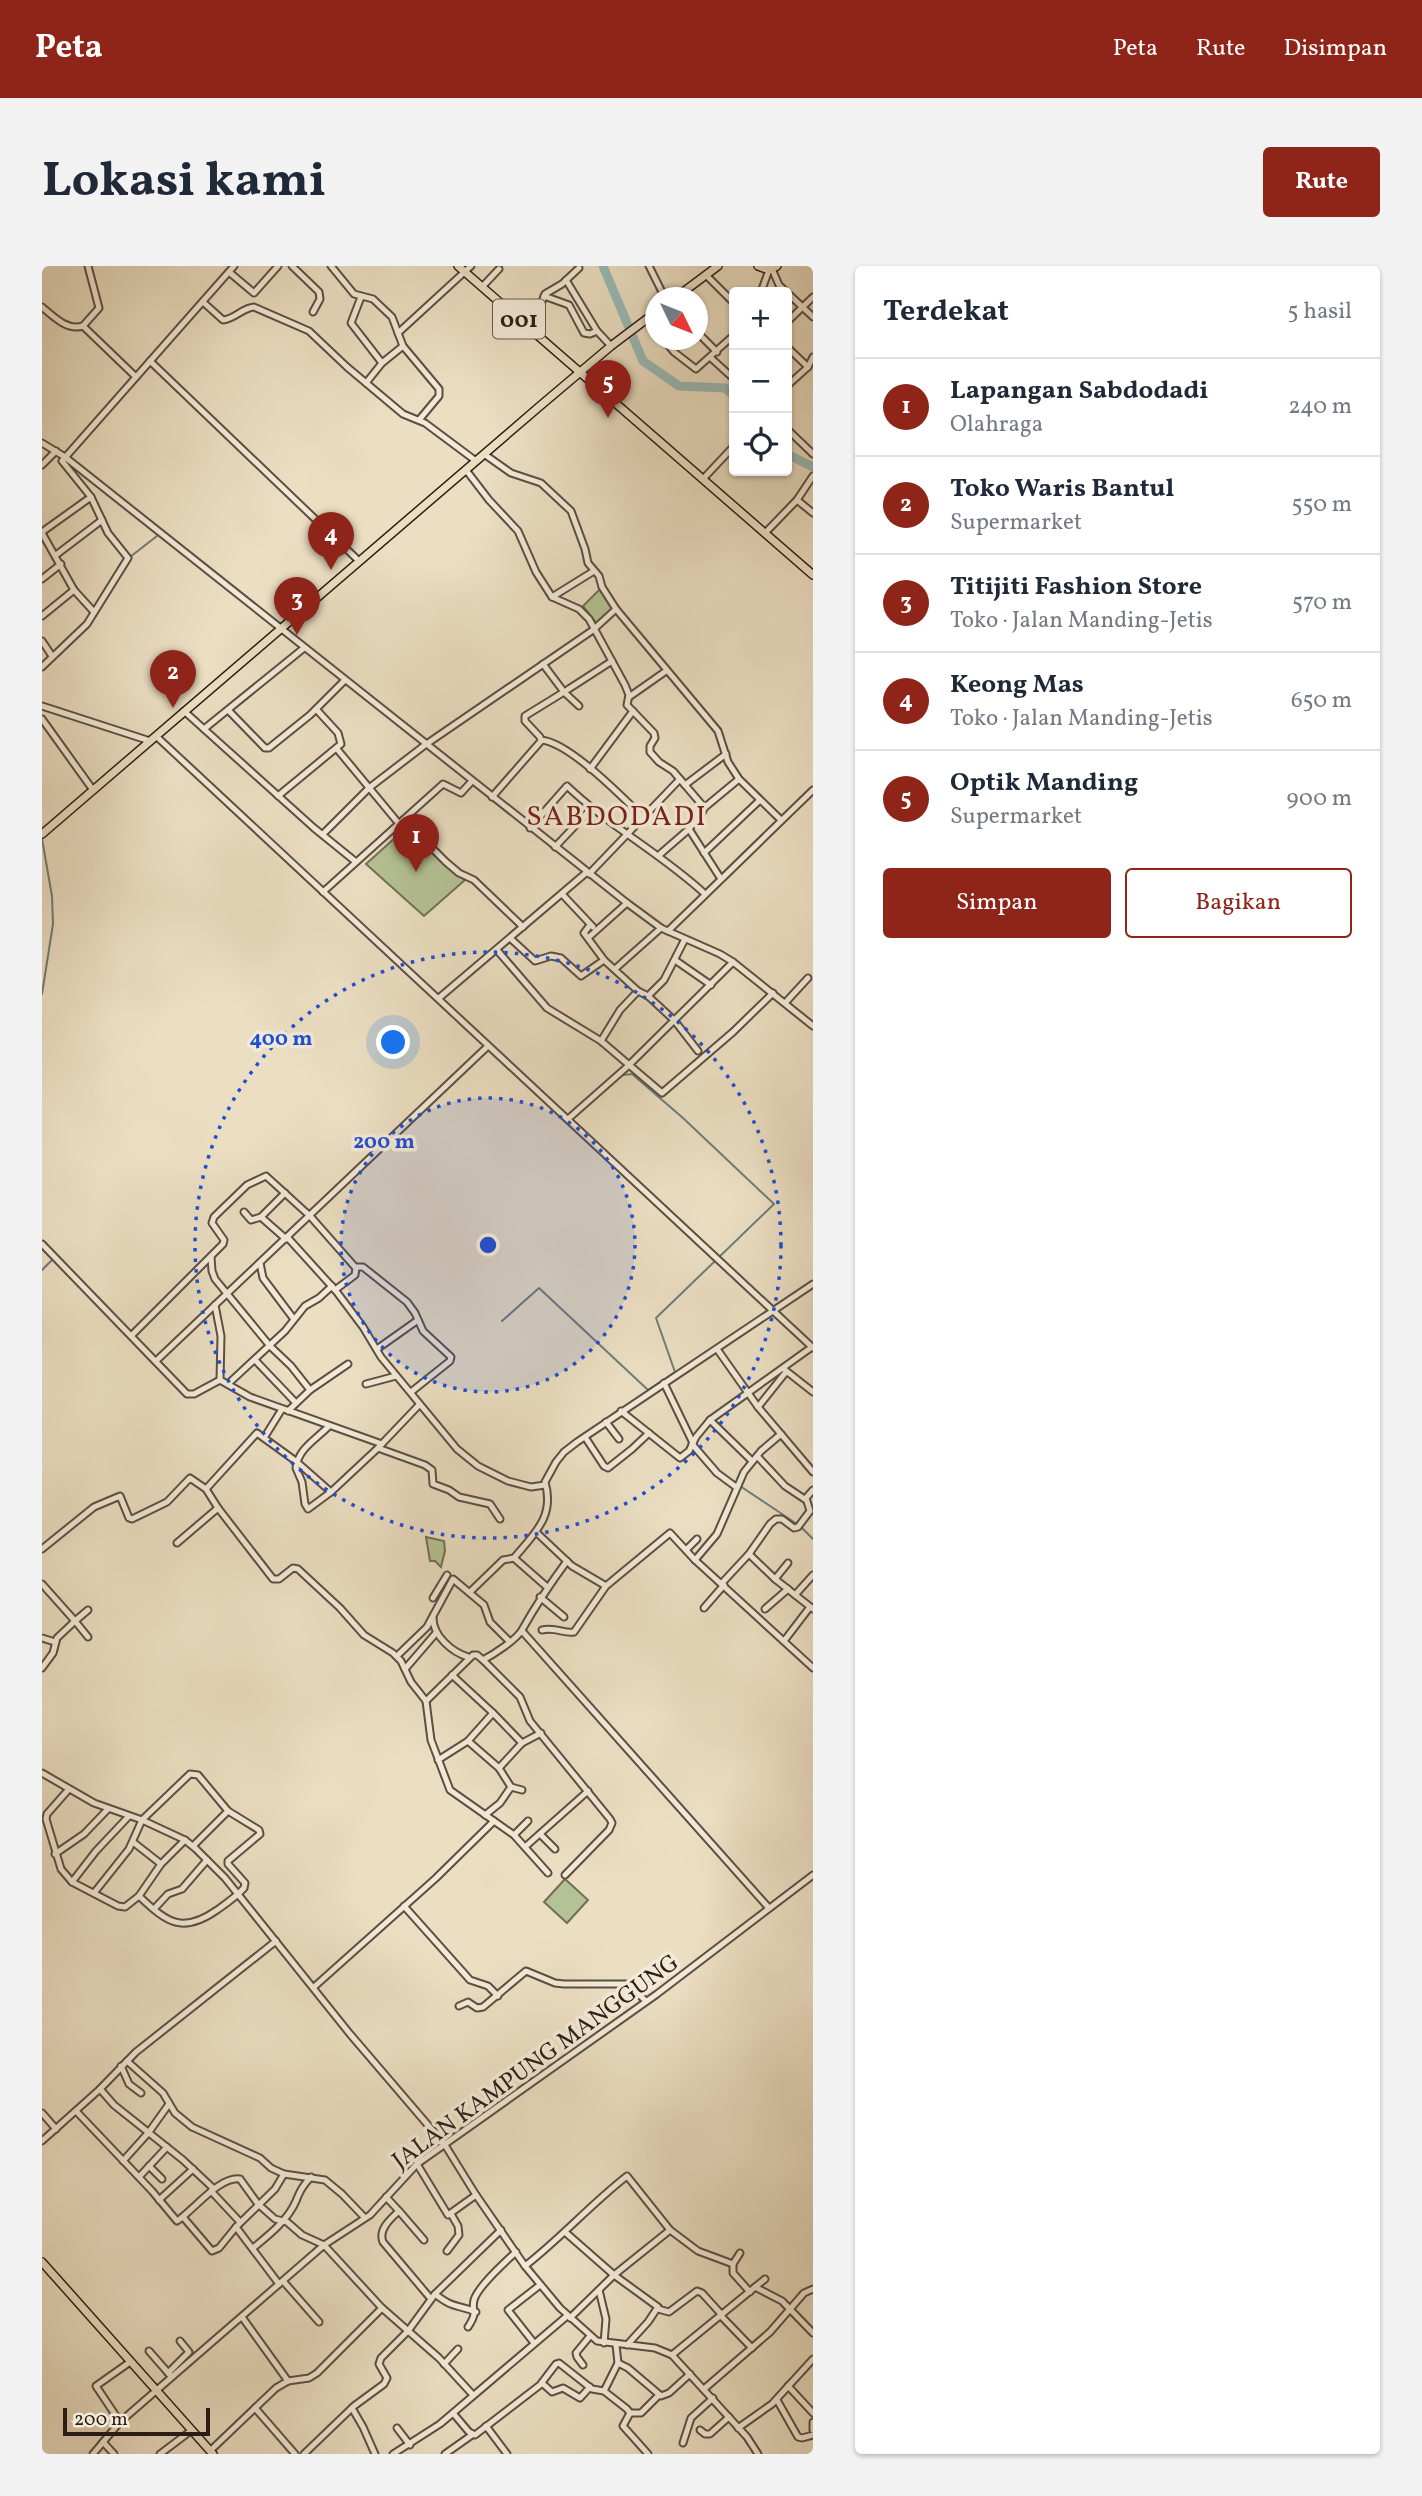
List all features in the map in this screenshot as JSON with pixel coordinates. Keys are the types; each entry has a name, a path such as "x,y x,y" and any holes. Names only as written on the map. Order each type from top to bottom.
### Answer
{"main road":[{"name":"001","path":"458,266 468,269 482,287 813,575"},
{"path":"758,266 773,268"},
{"path":"689,287 711,269"},
{"path":"43,833 581,371 645,320"},
{"path":"42,2262 212,2453"}],"street":[{"path":"42,307 68,326 83,326 99,308 88,266"},
{"path":"42,667 82,630 128,558 115,542 91,496 62,461 234,266"},
{"path":"229,272 254,293 278,266"},
{"path":"292,266 319,292 320,299 313,312"},
{"path":"331,266 354,294 373,299 389,313 403,346 440,391 439,396 419,420"},
{"path":"649,266 660,287"},
{"path":"531,330 544,296 579,268"},
{"path":"764,287 773,268"},
{"path":"773,268 779,285 813,317"},
{"path":"398,333 468,269"},
{"path":"482,287 499,269"},
{"path":"711,269 729,296"},
{"path":"566,280 597,331 611,346"},
{"path":"544,296 569,305 586,334 597,331"},
{"path":"361,297 351,323 382,363"},
{"path":"792,316 813,297"},
{"path":"203,302 222,320 254,307 291,321 320,340 404,414 419,420 476,461"},
{"path":"83,326 135,377"},
{"path":"672,350 694,369 702,366 729,340"},
{"path":"708,343 717,352"},
{"path":"366,383 382,363 403,346"},
{"path":"790,350 808,367"},
{"path":"792,381 808,367 813,357"},
{"path":"711,358 729,374"},
{"path":"150,361 359,561"},
{"path":"792,434 813,454"},
{"path":"42,443 65,457 626,903 661,928 733,962 813,1026"},
{"path":"42,465 56,452"},
{"path":"704,479 729,452"},
{"path":"484,454 510,473 541,483 571,511 588,563 616,609 717,729 730,765 739,779 781,820"},
{"path":"466,470 518,531 534,568 552,597 579,609 589,620 625,685 629,697 627,705 654,733 650,752 680,779 704,808"},
{"path":"765,533 797,500 813,476"},
{"path":"91,496 42,533 74,590 94,612"},
{"path":"797,500 813,513"},
{"path":"56,555 102,520"},
{"path":"42,579 61,564"},
{"path":"552,597 594,571"},
{"path":"42,616 74,590"},
{"path":"323,834 369,788 425,745 593,630 616,609"},
{"path":"42,641 52,656"},
{"path":"204,729 304,648"},
{"path":"612,661 525,716 525,721 541,740 553,741 611,786 643,817"},
{"path":"543,664 564,692 579,706"},
{"path":"629,697 666,671"},
{"path":"229,710 268,748 316,709 345,680"},
{"path":"42,706 153,738 439,998 813,1348 710,1420 684,1456 677,1458 621,1411"},
{"path":"278,796 337,749 342,741 316,709"},
{"path":"590,769 633,711"},
{"path":"184,712 356,862"},
{"path":"42,719 93,790"},
{"path":"492,797 541,740"},
{"path":"337,749 402,822 459,873 474,880 523,927"},
{"path":"685,785 726,754"},
{"path":"295,770 301,778"},
{"path":"439,998 588,873 680,779"},
{"path":"658,856 689,829 704,808 739,779"},
{"path":"323,892 443,784 461,793 472,781"},
{"path":"530,828 567,786 591,808 705,894"},
{"path":"668,931 813,790"},
{"path":"704,853 760,800"},
{"path":"555,847 591,808"},
{"path":"689,829 721,879"},
{"path":"562,894 596,931"},
{"path":"588,938 626,903"},
{"path":"590,925 584,932 604,960 674,1020 698,1051"},
{"path":"615,969 661,928"},
{"path":"510,938 535,961 557,957 581,976 604,960"},
{"path":"648,996 664,980 685,939"},
{"path":"497,950 547,1008 601,1041 662,1093 774,993"},
{"path":"676,960 711,985"},
{"path":"568,1119 628,1066 733,962"},
{"path":"785,1003 808,978"},
{"path":"601,1041 620,1010 638,991"},
{"path":"156,1361 488,1046"},
{"path":"132,1335 224,1242 212,1219 247,1185 266,1175 310,1216 356,1268 355,1276 305,1306 293,1318 288,1328 228,1384"},
{"path":"244,1212 251,1220 261,1216 285,1193"},
{"path":"261,1216 287,1238 333,1288 396,1376 457,1449 478,1466 519,1485 531,1488 545,1485"},
{"path":"42,1244 189,1395 220,1380"},
{"path":"211,1256 214,1277 310,1390"},
{"path":"260,1264 263,1278 293,1318"},
{"path":"356,1268 363,1267 399,1294 412,1309 422,1331 441,1346 451,1359 411,1392"},
{"path":"470,1592 503,1560 514,1558 537,1532 547,1513 549,1502 549,1492 545,1485 547,1475 564,1452 621,1411 813,1284"},
{"path":"215,1305 221,1336 220,1380"},
{"path":"377,1349 418,1320"},
{"path":"805,1340 813,1333"},
{"path":"717,1349 758,1407 813,1472"},
{"path":"255,1360 296,1403"},
{"path":"264,1438 285,1410 348,1364"},
{"path":"785,1370 813,1392"},
{"path":"758,1407 785,1370"},
{"path":"366,1384 396,1376"},
{"path":"220,1380 250,1397 431,1468 433,1484 456,1496 490,1504 500,1519"},
{"path":"664,1383 694,1441 717,1473 736,1487"},
{"path":"328,1427 302,1450 297,1462 296,1468 302,1482 306,1508 310,1509 380,1446 419,1405"},
{"path":"704,1608 768,1527 776,1520 782,1519 794,1528 810,1511 806,1500 785,1486 710,1420"},
{"path":"606,1422 619,1438"},
{"path":"585,1437 608,1468 649,1433"},
{"path":"206,1489 258,1434 297,1462 331,1492"},
{"path":"695,1560 717,1534 736,1487 755,1458 781,1434"},
{"path":"43,1546 94,1507 119,1496 131,1520 167,1502 189,1478 206,1489 273,1579 279,1579 293,1568 298,1569 340,1608 363,1635 397,1656 411,1682 426,1701 429,1732 450,1790 513,1835 548,1872"},
{"path":"806,1500 813,1490"},
{"path":"177,1544 218,1508"},
{"path":"537,1532 567,1561 606,1586"},
{"path":"542,1630 557,1628 574,1632 606,1586 670,1534 813,1668"},
{"path":"686,1550 697,1539"},
{"path":"749,1554 811,1608 784,1641"},
{"path":"514,1558 547,1587"},
{"path":"484,1660 522,1631 540,1597 567,1561"},
{"path":"775,1579 788,1563"},
{"path":"439,1571 470,1592 486,1608 495,1628 509,1641"},
{"path":"795,1595 813,1575"},
{"path":"397,1656 424,1631 433,1618 450,1577"},
{"path":"433,1598 450,1577"},
{"path":"42,1584 88,1637"},
{"path":"765,1609 788,1589"},
{"path":"540,1597 564,1617"},
{"path":"42,1668 53,1653 60,1634 88,1610"},
{"path":"433,1618 436,1633 459,1654 469,1657 477,1655 513,1689 520,1697 530,1721 607,1814 611,1825 565,1875"},
{"path":"522,1631 769,1908"},
{"path":"405,1669 436,1633"},
{"path":"42,1638 55,1642"},
{"path":"426,1701 469,1657"},
{"path":"452,1675 522,1743"},
{"path":"438,1760 468,1741 493,1713"},
{"path":"499,1768 522,1743 541,1733"},
{"path":"468,1741 499,1768 511,1787 523,1790"},
{"path":"42,1773 108,1809 142,1820 185,1840 207,1860 445,2145 475,2195 525,2266 568,2317 590,2336 604,2343 655,2348 672,2355 713,2398 758,2454"},
{"path":"94,1893 133,1842 142,1820 184,1778 194,1773 228,1811 261,1833 228,1861 246,1885 238,1895 206,1918 188,1925 177,1924 139,1896"},
{"path":"485,1815 500,1803 511,1787"},
{"path":"69,1790 47,1814 46,1819 61,1869 72,1882 122,1907 139,1896 161,1864 185,1840"},
{"path":"525,1847 589,1791"},
{"path":"55,1854 78,1838 108,1809"},
{"path":"192,1846 228,1811"},
{"path":"72,1882 96,1851 130,1816"},
{"path":"314,1987 494,1821"},
{"path":"513,1835 528,1821"},
{"path":"540,1834 555,1849"},
{"path":"133,1842 161,1864"},
{"path":"154,1909 168,1894 182,1889 207,1860"},
{"name":"JALAN KAMPUNG MANGGUNG","path":"93,2454 120,2422 170,2376 324,2245 370,2215 418,2164 646,2001 813,1875"},
{"path":"404,1906 471,1981 488,1986 498,1996"},
{"path":"42,2141 100,2089 121,2066 276,1941"},
{"path":"459,2006 468,2002 477,2008 483,2007 526,1971 564,1984 627,1984 646,2001"},
{"path":"127,2061 163,2094 175,2113 192,2127 260,2158 271,2168 284,2174 325,2180 364,2217"},
{"path":"121,2066 129,2084 141,2093"},
{"path":"100,2089 114,2105 193,2169 213,2190 253,2248 319,2322"},
{"path":"123,2161 169,2105"},
{"path":"76,2111 177,2221 213,2190 237,2178 275,2220 287,2222 302,2235 324,2245 382,2308 444,2364 473,2395"},
{"path":"42,2113 56,2129"},
{"path":"139,2177 167,2147"},
{"path":"418,2164 447,2214 451,2214 458,2226 460,2234 447,2251"},
{"path":"149,2166 162,2179"},
{"path":"159,2200 193,2169"},
{"path":"183,2217 212,2251 219,2248 238,2224 275,2189 284,2174"},
{"path":"525,2266 565,2232 592,2204 627,2176 670,2230 698,2251 733,2264"},
{"path":"253,2248 281,2222 310,2177"},
{"path":"451,2214 475,2195"},
{"path":"386,2197 424,2240"},
{"path":"399,2211 388,2222 381,2237 433,2296 455,2308 476,2312"},
{"path":"307,2453 352,2408 386,2381 379,2362 408,2330 433,2296 501,2230"},
{"path":"393,2454 410,2445 453,2413 670,2230"},
{"path":"565,2232 658,2309 669,2312 697,2291 702,2292 752,2348"},
{"path":"468,2327 476,2312 475,2298 496,2271 516,2252"},
{"path":"740,2253 733,2264 733,2273 752,2290 777,2297 813,2333"},
{"path":"672,2355 765,2279"},
{"path":"534,2343 508,2310 540,2285"},
{"path":"704,2389 774,2328 806,2292 813,2289"},
{"path":"599,2290 606,2319 604,2343"},
{"path":"212,2453 276,2388 288,2381 309,2378 317,2373 382,2308"},
{"path":"626,2345 658,2309"},
{"path":"242,2317 288,2381"},
{"path":"583,2365 576,2353 590,2336"},
{"path":"180,2341 195,2357"},
{"path":"604,2391 618,2363 616,2345"},
{"path":"444,2364 458,2349"},
{"path":"149,2351 170,2376 189,2352"},
{"path":"738,2428 777,2400 813,2359"},
{"path":"120,2422 96,2386 130,2362"},
{"path":"445,2454 542,2383 558,2363 590,2387 604,2391 630,2413"},
{"path":"618,2363 663,2396 690,2374"},
{"path":"542,2383 552,2392 563,2388 580,2398 590,2387"},
{"path":"788,2386 813,2413"},
{"path":"630,2413 641,2413 659,2395"},
{"path":"684,2443 691,2418 713,2398"},
{"path":"777,2400 797,2437 802,2438 813,2432 813,2422"},
{"path":"254,2408 295,2454"},
{"path":"352,2408 375,2454"},
{"path":"453,2413 472,2435"},
{"path":"630,2413 623,2426 648,2454"},
{"path":"700,2430 710,2434 729,2417"},
{"path":"486,2426 507,2454"},
{"path":"397,2428 410,2445"},
{"path":"160,2454 192,2430"},
{"path":"103,2442 114,2454"}],"green space":[{"path":"602,587 615,608 597,624 583,606"},
{"path":"407,827 465,880 424,916 366,864"},
{"path":"426,1537 444,1541 445,1551 441,1567 435,1561 430,1561"},
{"path":"565,1879 588,1900 567,1923 544,1902"}],"waterway":[{"path":"603,266 643,361 679,386 725,388 729,392"},
{"path":"792,456 813,467"},
{"path":"130,557 157,536"},
{"path":"64,650 80,635"},
{"path":"42,839 52,896 53,924 42,994"},
{"path":"502,1321 539,1288 648,1390 675,1372 656,1318 774,1204 632,1074 623,1075"},
{"path":"42,1249 53,1259 42,1270"},
{"path":"740,1486 797,1524"},
{"path":"801,1527 813,1539"}],"place":[{"name":"Optik Manding","path":"608,418"},
{"name":"Keong Mas","path":"331,570"},
{"name":"Titijiti Fashion Store","path":"297,635"},
{"name":"Toko Waris Bantul","path":"173,708"},
{"name":"Lapangan Sabdodadi","path":"416,872"}],"district":[{"name":"SABDODADI","path":"617,815"}]}
